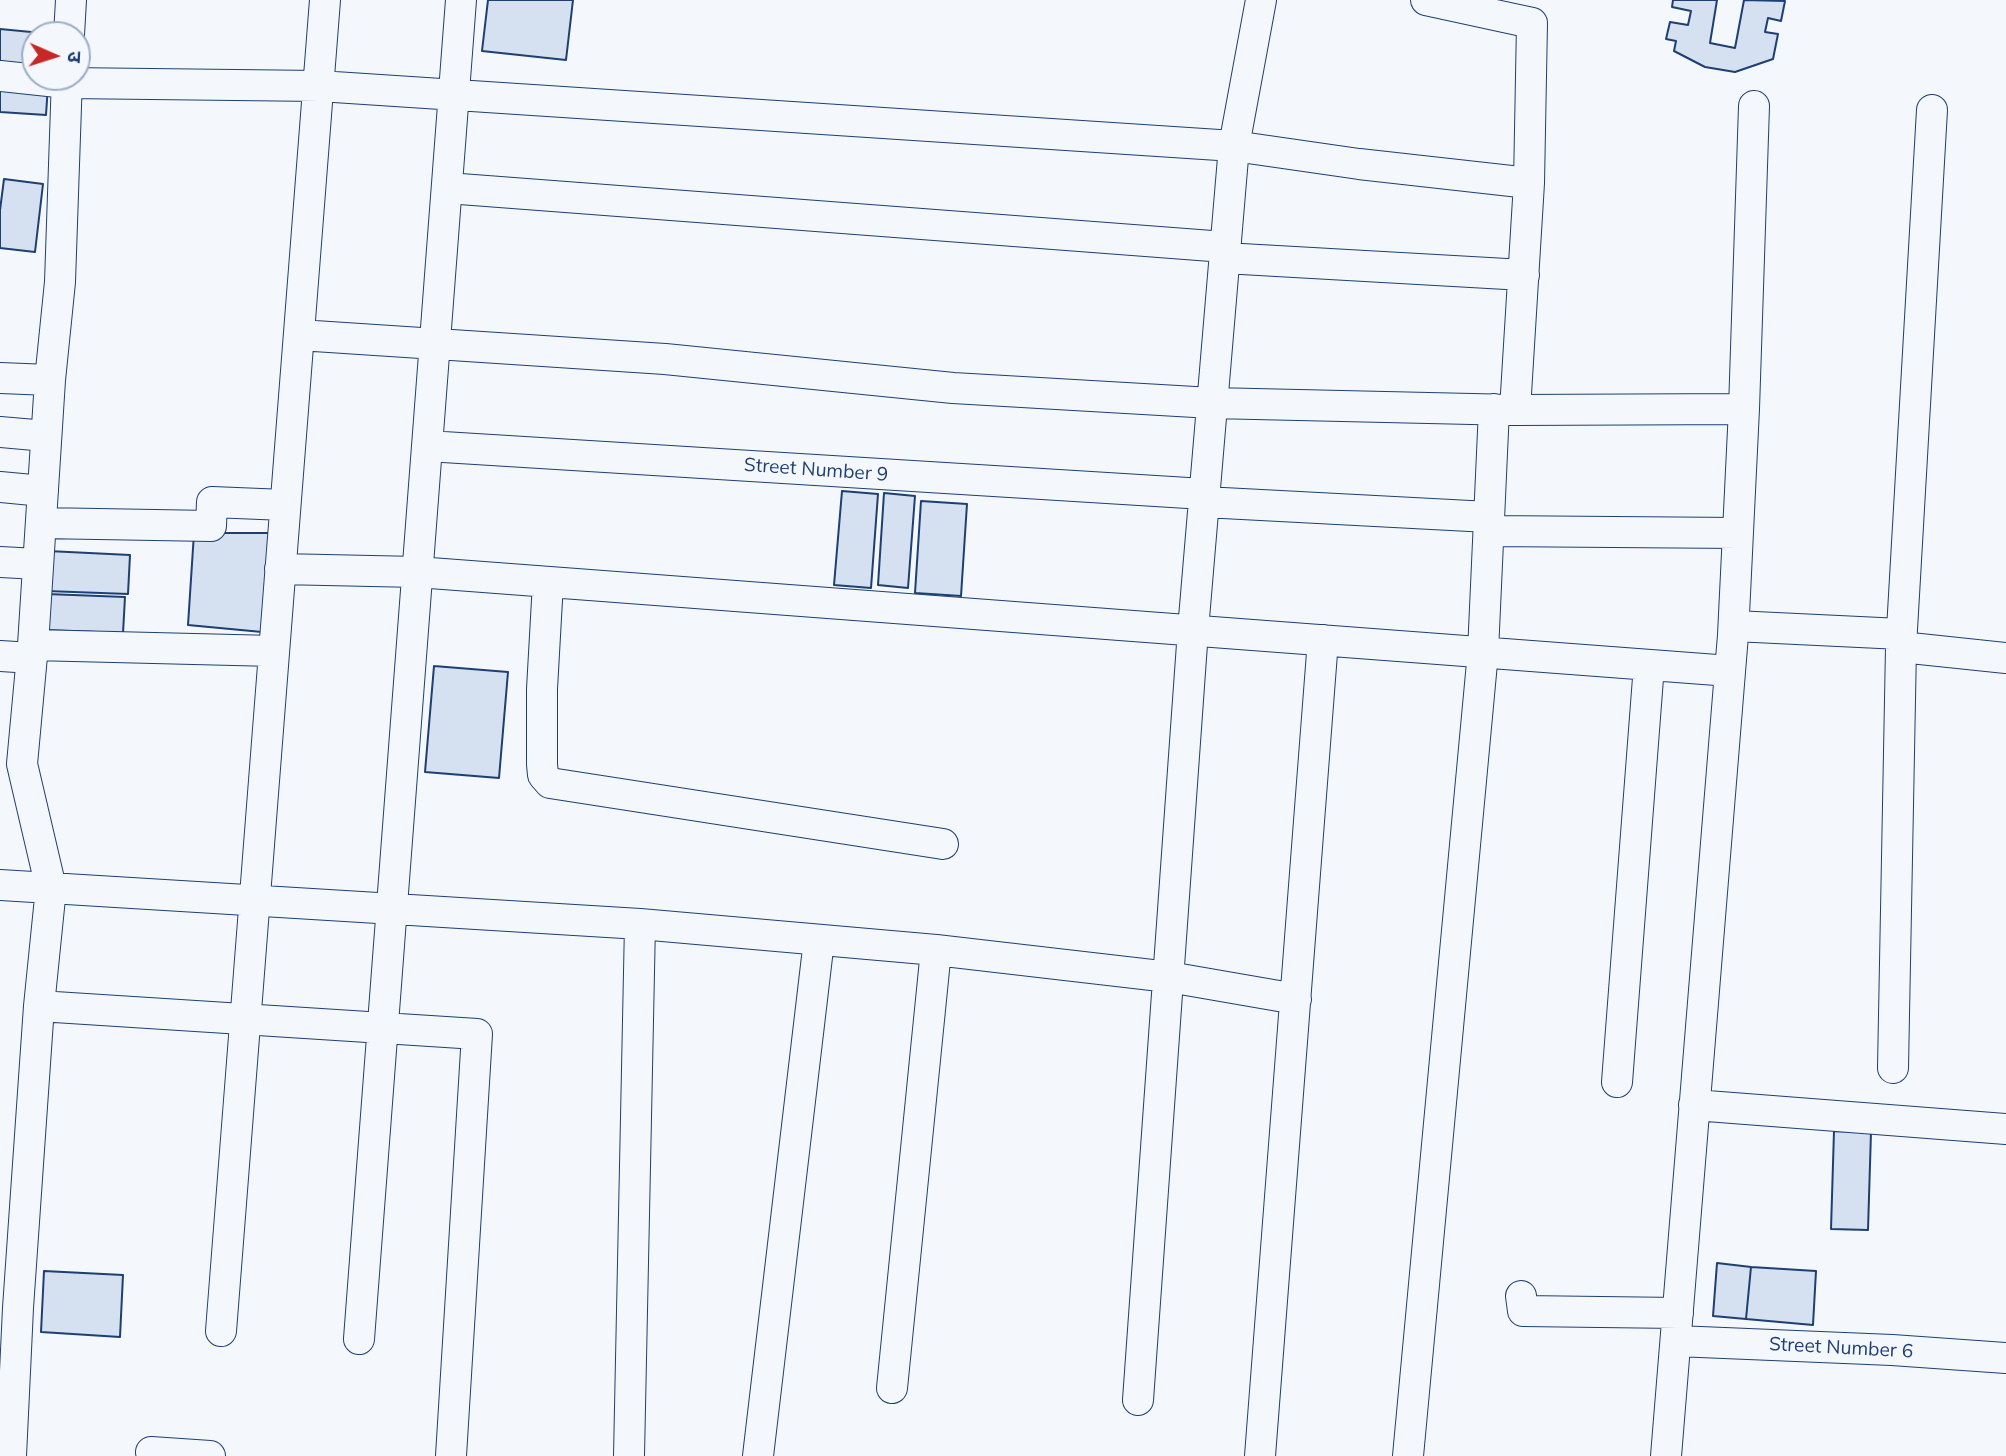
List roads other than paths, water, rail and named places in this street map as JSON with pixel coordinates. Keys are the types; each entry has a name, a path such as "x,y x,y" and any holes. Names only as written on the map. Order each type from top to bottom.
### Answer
{"street":[{"path":"70,21 71,0"},
{"path":"221,1331 325,0"},
{"path":"359,1339 461,0"},
{"path":"1138,1400 1193,630 1234,146 1261,0"},
{"path":"1408,1456 1483,652 1489,524 1524,275 1530,183 1532,23 1426,0"},
{"path":"0,76 21,77"},
{"path":"91,81 318,86 1234,146 1359,164 1530,183"},
{"path":"12,1456 9,1308 51,888 22,764 33,652 50,380 60,282 67,91"},
{"path":"1666,1456 1734,626 1754,106"},
{"path":"1893,1068 1901,640 1932,110"},
{"path":"447,188 1225,253 1524,275"},
{"path":"299,335 666,359 953,388 1212,403 1504,410 1744,409"},
{"path":"0,378 50,380"},
{"path":"0,432 46,436"},
{"name":"Street Number 9","path":"427,446 1204,498 1489,524 1738,533"},
{"path":"0,487 43,491"},
{"path":"41,523 211,526 212,502 285,505"},
{"path":"0,562 38,564"},
{"path":"280,569 417,572 1730,671"},
{"path":"548,582 542,689 542,764 543,775 550,783 943,844"},
{"path":"1734,626 1901,640 2006,658"},
{"path":"1260,1456 1323,640"},
{"path":"0,656 33,652 274,651"},
{"path":"1617,1082 1649,665"},
{"path":"0,886 640,924 936,950 1169,976 1296,999"},
{"path":"629,1456 640,924"},
{"path":"758,1456 819,940"},
{"path":"892,1388 936,950"},
{"path":"38,1006 477,1034 451,1456"},
{"path":"1694,1105 2006,1129"},
{"name":"Street Number 6","path":"1521,1296 1523,1311 1892,1350 2006,1358"},
{"path":"151,1452 210,1456"}]}
